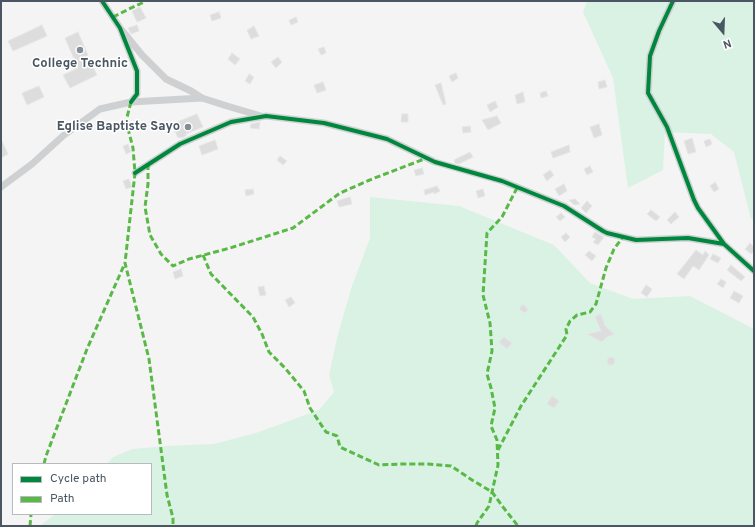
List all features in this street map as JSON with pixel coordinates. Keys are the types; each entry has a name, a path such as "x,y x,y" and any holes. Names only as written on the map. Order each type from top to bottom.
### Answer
{"street":[{"path":"102,1 120,28 142,55 166,79 191,90 202,98 264,116 324,123 387,139 435,162 502,181 564,206 607,233 636,240 686,238 724,244"},
{"path":"673,1 659,31 650,56 648,93 667,127 696,204 724,244 754,271"},
{"path":"120,28 137,71 137,94 131,102"},
{"path":"1,187 32,164 64,135 100,109 131,102 202,98"},
{"path":"135,173 180,144 231,122 264,116"}],"green space":[{"path":"587,1 754,1 754,220 751,219 734,152 711,134 665,132 663,170 628,188 613,78 583,12"},
{"path":"370,197 459,206 554,245 590,283 633,299 690,296 754,329 754,526 40,526 54,515 152,515 152,463 108,463 113,457 133,449 214,444 256,433 319,410 334,392 329,375 338,334 352,286 370,238"}],"building":[{"path":"140,7 146,18 137,22 132,11"},
{"path":"219,12 221,18 212,21 210,15"},
{"path":"296,17 298,22 291,25 289,20"},
{"path":"42,25 47,36 13,51 8,41"},
{"path":"137,25 139,31 131,34 128,28"},
{"path":"254,26 259,36 251,39 247,30"},
{"path":"78,32 88,55 87,56 97,75 70,88 63,75 78,68 65,38"},
{"path":"324,47 326,53 321,55 318,49"},
{"path":"232,53 240,59 235,65 228,59"},
{"path":"278,57 282,62 276,68 271,62"},
{"path":"456,73 458,78 452,82 449,76"},
{"path":"249,74 254,77 250,84 245,81"},
{"path":"605,80 607,87 599,89 598,82"},
{"path":"323,82 326,90 317,93 314,85"},
{"path":"441,83 446,104 443,105 435,85"},
{"path":"39,86 44,97 27,105 22,93"},
{"path":"546,91 548,96 541,98 540,93"},
{"path":"523,92 525,102 517,104 515,95"},
{"path":"495,101 498,107 490,112 487,105"},
{"path":"197,114 203,127 186,134 186,136 178,138 172,124"},
{"path":"402,114 408,114 408,122 401,122"},
{"path":"497,116 501,123 488,130 482,120"},
{"path":"260,122 259,129 250,128 251,124"},
{"path":"599,124 602,135 594,138 590,127"},
{"path":"470,126 471,132 463,133 462,127"},
{"path":"692,138 696,152 688,154 684,141"},
{"path":"1,139 8,154 1,158"},
{"path":"710,139 712,144 706,147 704,141"},
{"path":"215,140 218,149 202,155 199,146"},
{"path":"128,144 131,152 126,154 123,146"},
{"path":"569,145 570,152 553,158 551,152"},
{"path":"470,152 473,157 459,164 455,163 454,160"},
{"path":"280,156 287,161 283,165 277,160"},
{"path":"590,166 593,172 587,175 584,169"},
{"path":"422,168 424,174 416,176 414,170"},
{"path":"550,170 554,175 547,181 543,175"},
{"path":"129,179 132,187 126,189 123,181"},
{"path":"715,182 719,189 714,192 710,186"},
{"path":"564,184 567,191 559,196 555,189"},
{"path":"437,186 440,191 434,194 434,192 425,195 424,190"},
{"path":"253,189 254,194 246,196 245,190"},
{"path":"483,189 485,196 478,198 476,191"},
{"path":"350,197 352,204 339,207 337,201"},
{"path":"575,199 580,204 574,205 569,200"},
{"path":"587,201 592,206 586,213 581,208"},
{"path":"651,210 660,217 656,221 647,214"},
{"path":"675,212 679,217 671,224 667,220"},
{"path":"561,213 565,217 560,221 556,217"},
{"path":"595,232 604,237 598,245 593,242 596,239 592,237"},
{"path":"566,233 570,237 565,242 561,237"},
{"path":"750,243 754,247 754,251 751,254 745,249"},
{"path":"696,250 703,255 705,251 709,255 699,270 693,266 684,279 677,274"},
{"path":"589,251 596,256 592,261 585,255"},
{"path":"713,254 721,258 718,263 710,259"},
{"path":"731,265 745,277 741,281 727,270"},
{"path":"181,269 183,276 175,279 173,272"},
{"path":"721,279 726,282 723,288 717,284"},
{"path":"646,285 652,289 647,297 641,293"},
{"path":"264,286 266,295 260,296 258,287"},
{"path":"734,291 743,296 739,303 730,298"},
{"path":"291,297 295,303 289,307 285,300"},
{"path":"523,304 528,309 525,313 519,309"},
{"path":"601,314 605,326 614,334 607,337 602,342 587,334 601,331 595,317"},
{"path":"504,337 512,343 507,349 499,342"},
{"path":"609,357 613,357 615,361 613,365 609,365 607,363 607,359"},
{"path":"552,396 559,401 554,408 547,404"}],"marked path":[{"path":"113,17 145,1"},
{"path":"131,102 126,121 133,148 135,173 125,263 149,359 167,495 173,518 173,526"},
{"path":"148,164 148,184 145,207 150,235 161,254 173,266 189,259 293,228 340,193 427,158"},
{"path":"476,526 489,506 498,465 497,440 491,426 495,408 487,374 492,351 490,323 483,295 487,233 502,217 517,188"},
{"path":"498,450 521,406 567,335 566,329 570,321 577,315 590,312 596,304 606,268 614,249 623,237"},
{"path":"203,255 211,274 253,317 269,352 285,368 304,391 310,408 326,432 337,436 340,447 379,465 428,464 451,466 492,492 518,526"},
{"path":"44,463 87,349 125,263"},
{"path":"30,526 31,515"}],"cycle path":[{"path":"102,1 120,28 137,71 137,94 131,102"},
{"path":"673,1 659,31 650,56 648,93 667,127 698,208 724,244"},
{"path":"135,173 180,144 231,122 266,116 324,123 387,139 435,162 502,181 564,206 607,233 636,240 688,238 724,244 754,271"}],"place":[{"name":"College Technic","path":"80,50"},
{"name":"Eglise Baptiste Sayo","path":"188,127"}]}
